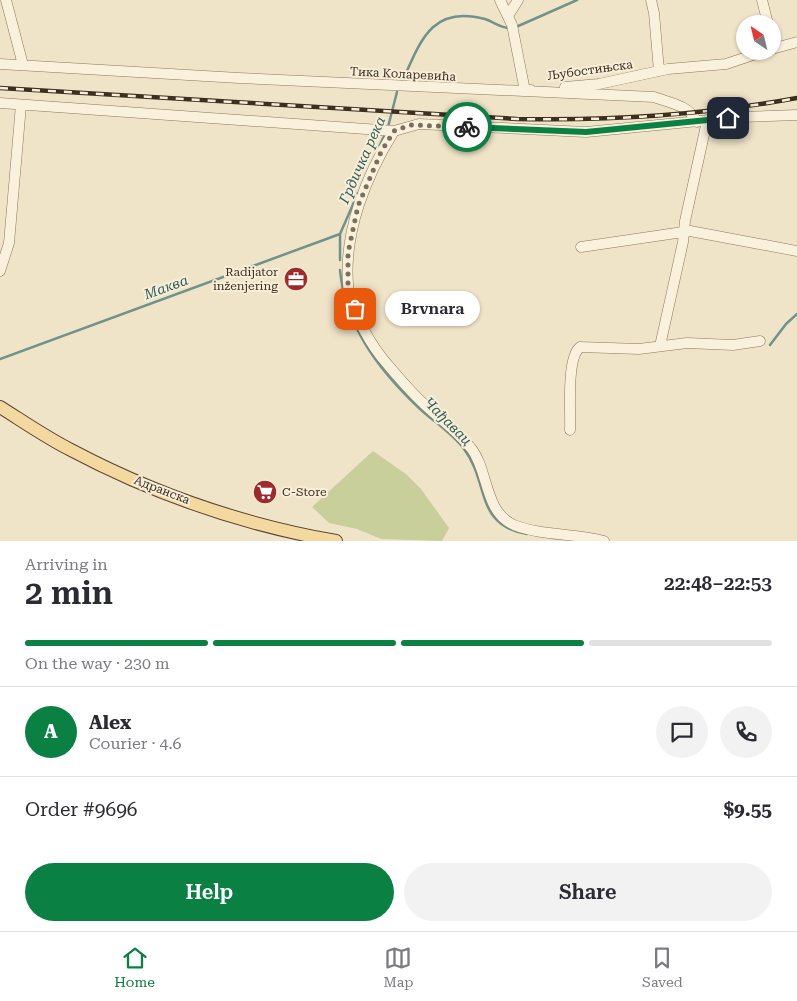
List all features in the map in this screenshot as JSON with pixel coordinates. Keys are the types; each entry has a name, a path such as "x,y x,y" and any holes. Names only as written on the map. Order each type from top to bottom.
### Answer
{"main road":[{"name":"Адранска","path":"0,408 56,442 125,476 242,519 336,541"}],"street":[{"path":"6,0 22,65"},
{"path":"500,0 510,25 525,91"},
{"path":"510,25 518,0"},
{"path":"651,0 654,13 659,71"},
{"path":"762,0 766,15"},
{"name":"Љубостињска","path":"781,46 797,42"},
{"name":"Љубостињска","path":"525,91 599,84 659,71 726,64 737,60"},
{"name":"Тика Коларевића","path":"0,64 248,79 654,98 684,107 702,121"},
{"path":"0,104 393,131 419,124 586,132 740,117 797,115"},
{"path":"0,271 8,243 21,105"},
{"path":"660,346 684,231 702,121"},
{"path":"393,131 381,152 358,206 348,253 348,286 367,336 386,364 422,402 463,438 474,452 483,472 493,504 500,516 514,525 603,541"},
{"path":"581,247 684,231 725,236 797,251"},
{"path":"570,430 572,372 577,350 584,346 638,349 687,342 733,345 750,344 760,341"}],"green space":[{"path":"373,451 406,474 421,489 449,528 442,541 381,539 357,529 329,523 312,507"}],"waterway":[{"name":"Грдичка река","path":"516,27 577,0"},
{"name":"Грдичка река","path":"403,80 423,39 441,21 453,17 467,16 485,19 511,28"},
{"name":"Грдичка река","path":"388,127 397,92"},
{"name":"Грдичка река","path":"378,149 385,134"},
{"name":"Грдичка река","path":"340,260 340,234 358,193"},
{"name":"Маква","path":"0,359 340,234"},
{"name":"Чађавац","path":"340,270 349,310 366,346 404,393 464,449 472,462 485,501 498,522 510,529 527,534"},
{"path":"770,345 786,324 797,314"}],"railway":[{"path":"0,88 517,119 657,116 727,109 797,98"}],"way so far":[{"path":"355,309 348,286 348,253 358,206 381,152 394,131 410,125 467,127"}],"place":[{"name":"Radijator inženjering","path":"296,279"},
{"name":"Brvnara","path":"355,309"},
{"name":"C-Store","path":"265,492"}],"route":[{"path":"467,127 586,132 728,118"}]}
